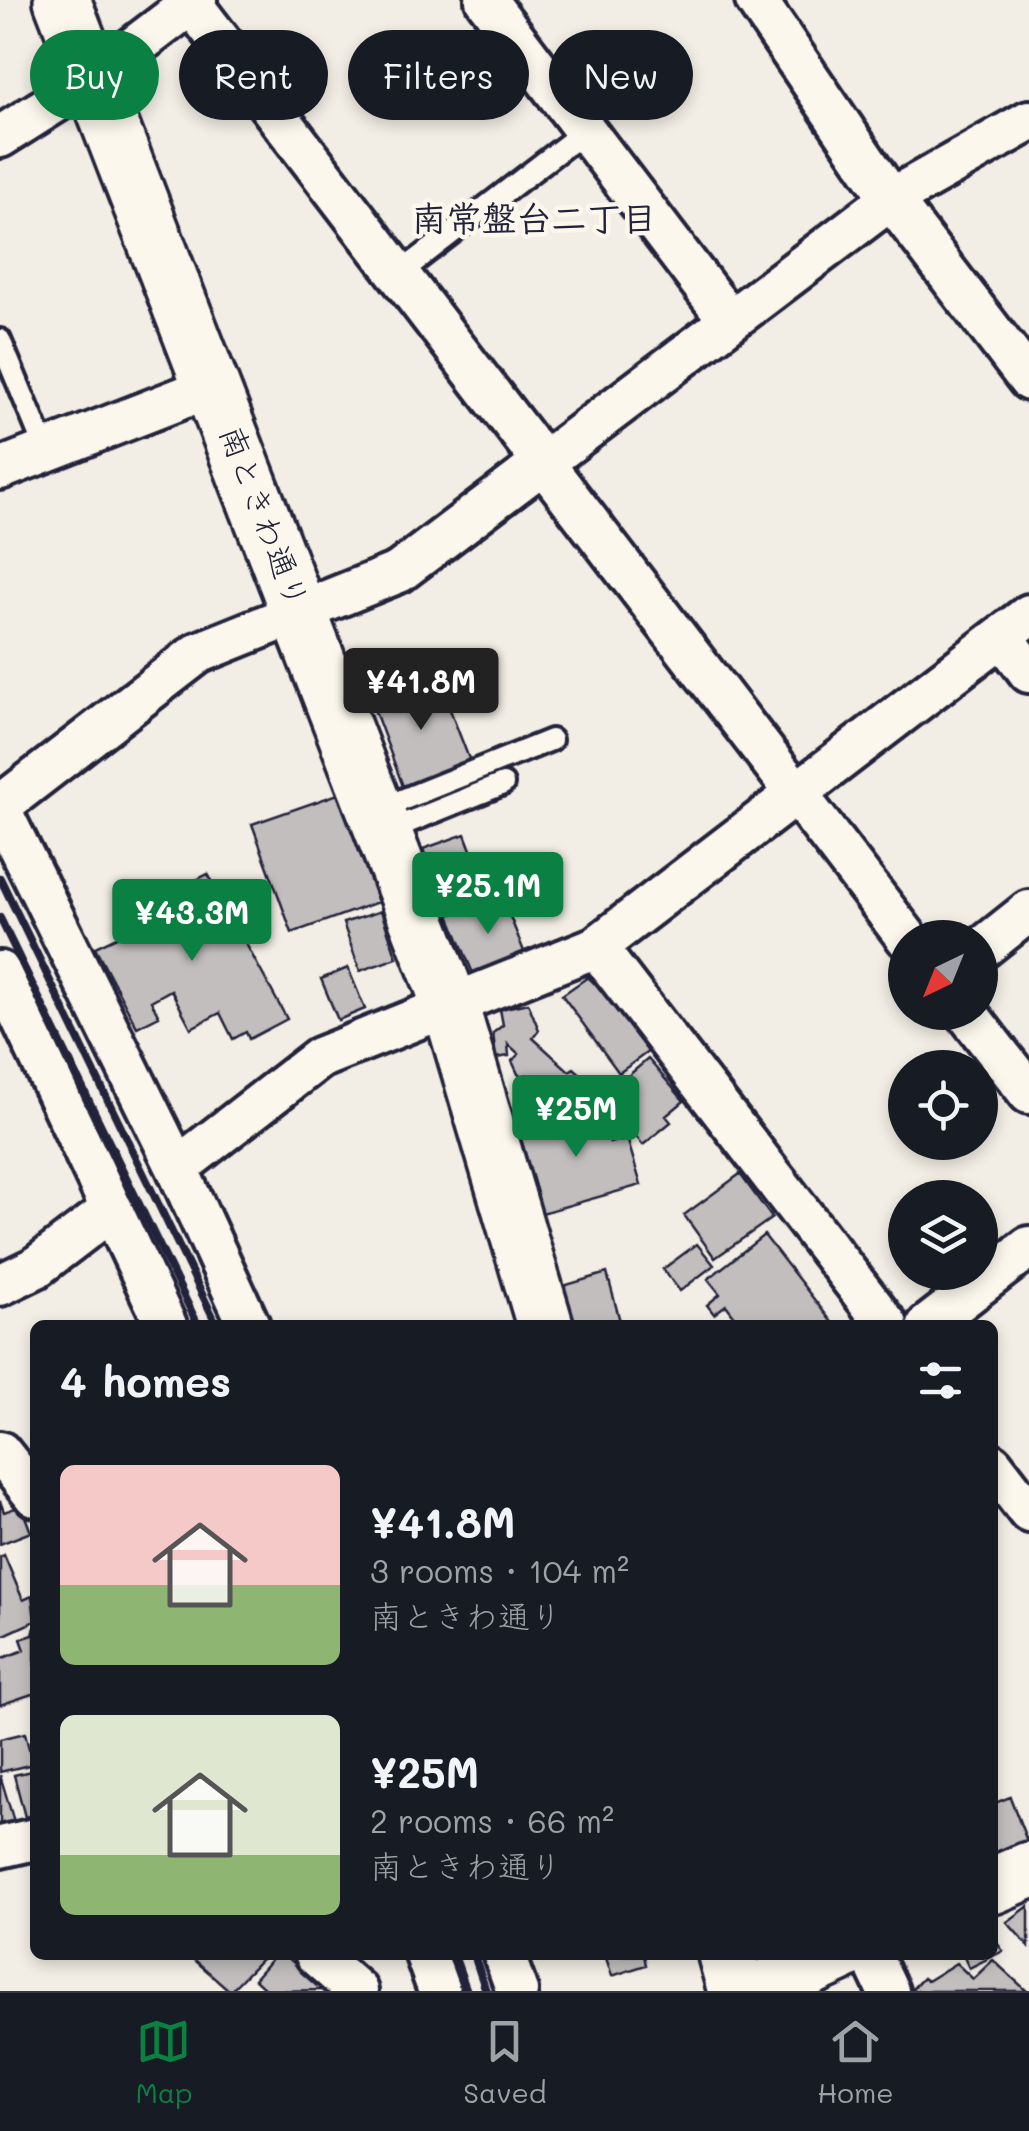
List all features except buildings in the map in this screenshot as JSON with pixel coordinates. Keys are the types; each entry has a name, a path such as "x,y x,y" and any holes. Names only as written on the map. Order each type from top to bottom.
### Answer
{"street":[{"name":"南ときわ通り","path":"62,0 73,30"},
{"path":"486,0 730,321"},
{"path":"756,0 890,199 1029,380"},
{"path":"156,30 193,2 894,920"},
{"path":"0,137 30,118"},
{"name":"南ときわ通り","path":"108,120 301,610 450,1004 532,1320"},
{"path":"246,1320 177,1168 0,808 198,653 399,572 890,199 1029,121"},
{"path":"0,470 213,386"},
{"path":"177,1168 319,1058 596,947 1016,625 1029,672"},
{"path":"998,936 1029,911"},
{"path":"596,947 882,1320"},
{"path":"0,972 164,1320"},
{"path":"980,1030 1029,1093"},
{"path":"0,1284 35,1268 112,1208"},
{"path":"934,1320 1029,1247"},
{"path":"0,1452 30,1490"},
{"path":"998,1472 1029,1512"},
{"path":"0,1847 30,1840"},
{"path":"998,1883 1029,1870"},
{"path":"322,1960 357,1991"},
{"path":"428,1960 438,1991"},
{"path":"506,1960 517,1991"},
{"path":"727,1960 736,1991"},
{"path":"759,1991 827,1960"},
{"path":"873,1960 888,1991"}],"lane":[{"path":"400,272 586,130"},
{"path":"0,340 46,452"},
{"path":"380,821 551,740"},
{"path":"380,821 504,784"}],"railway":[{"path":"0,878 215,1320"},
{"path":"0,918 196,1320"},
{"path":"456,1960 467,1991"},
{"path":"476,1960 486,1991"}],"district":[{"name":"南常盤台二丁目","path":"534,219"}]}
